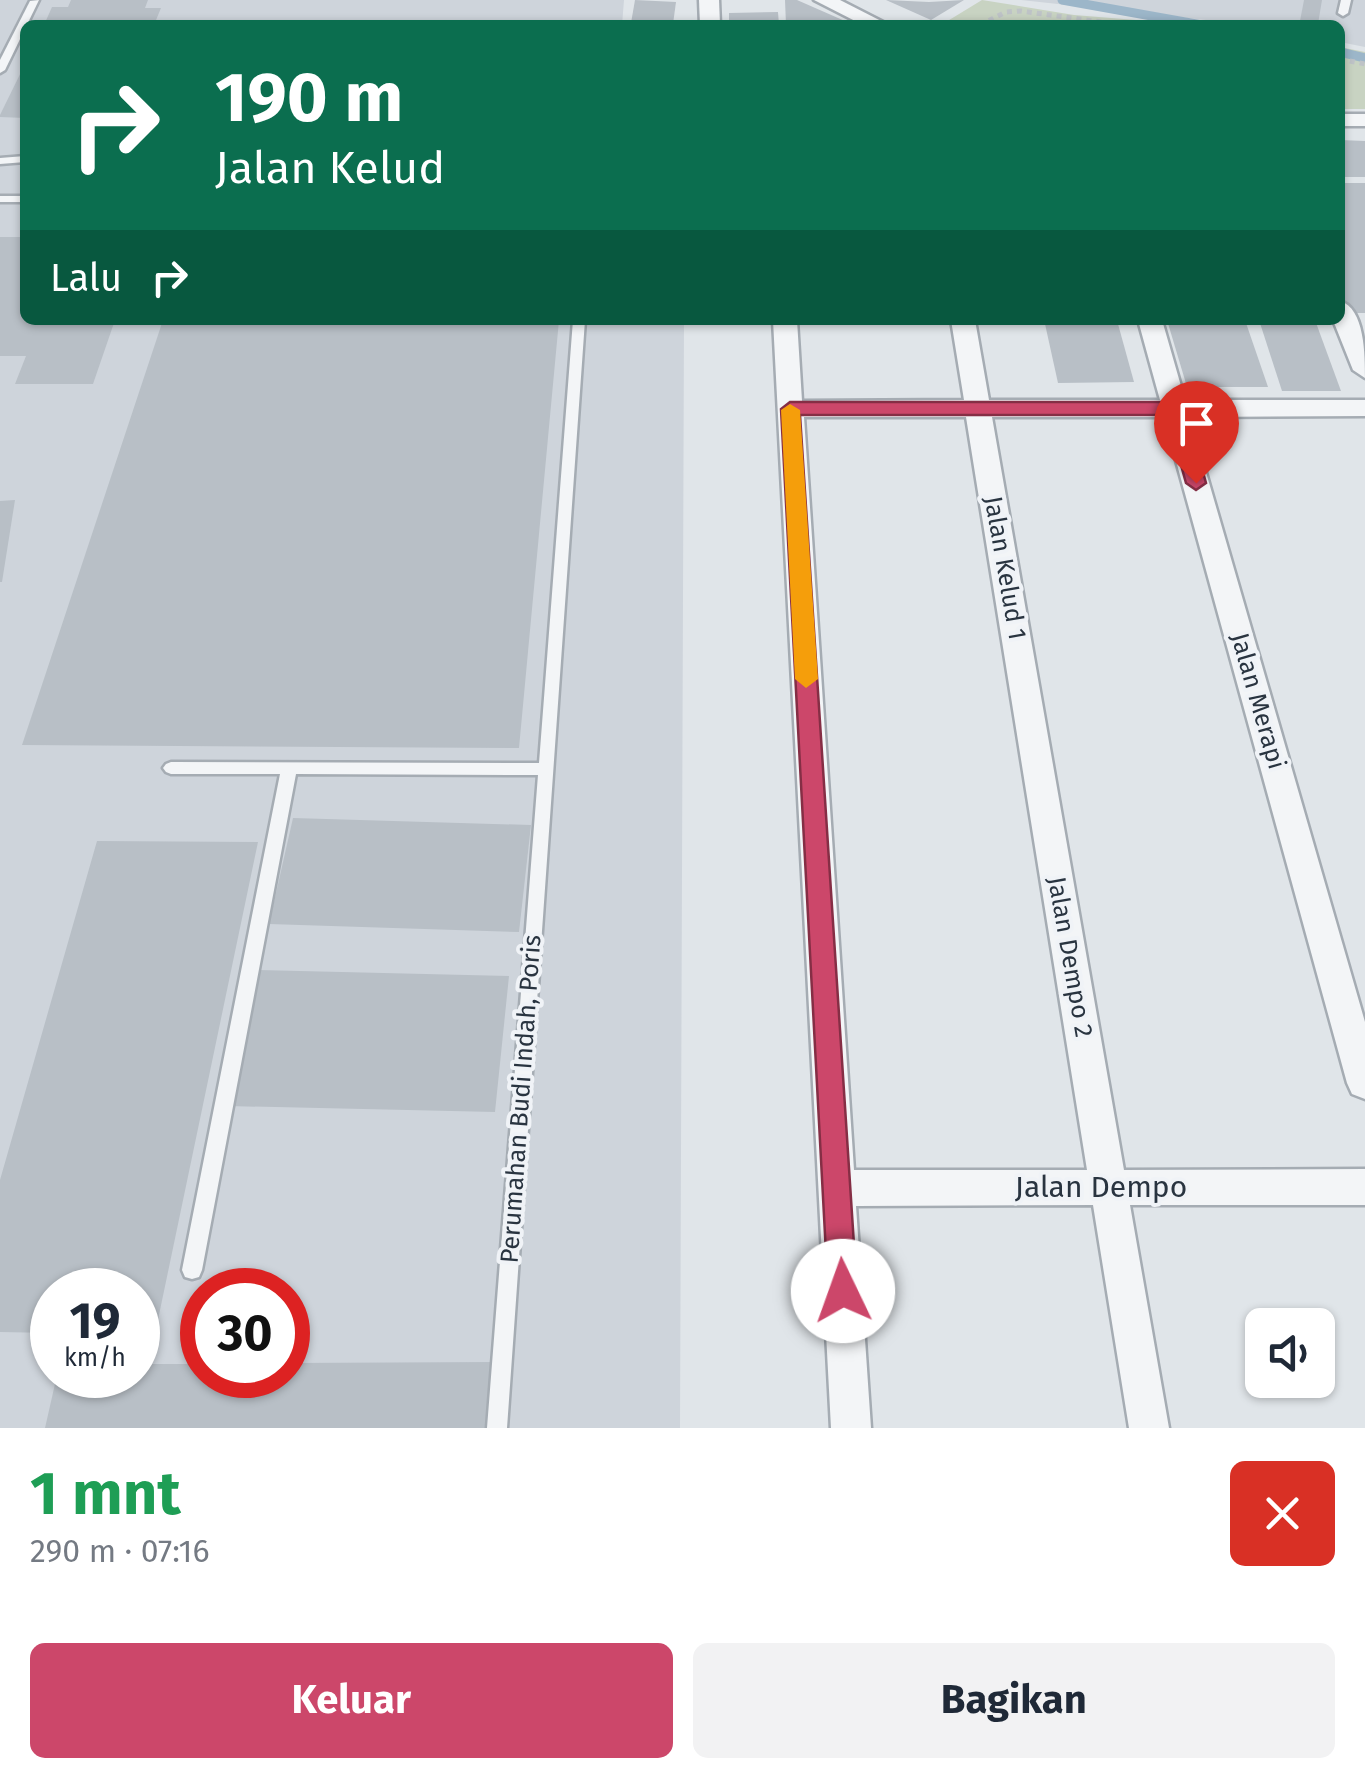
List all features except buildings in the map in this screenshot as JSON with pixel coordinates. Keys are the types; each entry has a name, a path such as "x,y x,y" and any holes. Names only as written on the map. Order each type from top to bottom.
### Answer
{"street":[{"path":"824,0 868,20"},
{"path":"1345,320 1365,370"},
{"path":"785,325 851,1428"},
{"name":"Jalan Kelud 1","path":"964,325 1031,727"},
{"name":"Jalan Merapi","path":"1151,325 1365,1083"},
{"path":"790,409 1365,408"},
{"name":"Jalan Dempo 2","path":"1031,727 1149,1428"},
{"name":"Jalan Dempo","path":"836,1188 1365,1187"}],"lane":[{"path":"1343,14 1346,0"},
{"path":"0,70 20,31"},
{"name":"Perumahan Budi Indah, Poris","path":"497,1428 578,325"},
{"path":"170,768 546,769"},
{"path":"192,1268 289,769"}],"path":[{"path":"990,20 1006,12 1021,11 1087,20"}],"shaded area":[{"path":"0,0 624,0 622,20 20,20 20,325 684,325 680,1428 0,1428"},
{"path":"1021,0 1365,0 1365,47 1345,43 1345,20 1206,20"}],"green space":[{"path":"982,0 1074,15 1136,20 949,20"},
{"path":"1345,48 1365,52 1365,109 1345,109"}],"waterway":[{"path":"1062,0 1174,20"},
{"path":"1345,53 1365,58"}],"slow traffic":[{"path":"790,410 806,679"}],"route":[{"path":"843,1291 790,409 1175,408 1196,483"}]}
